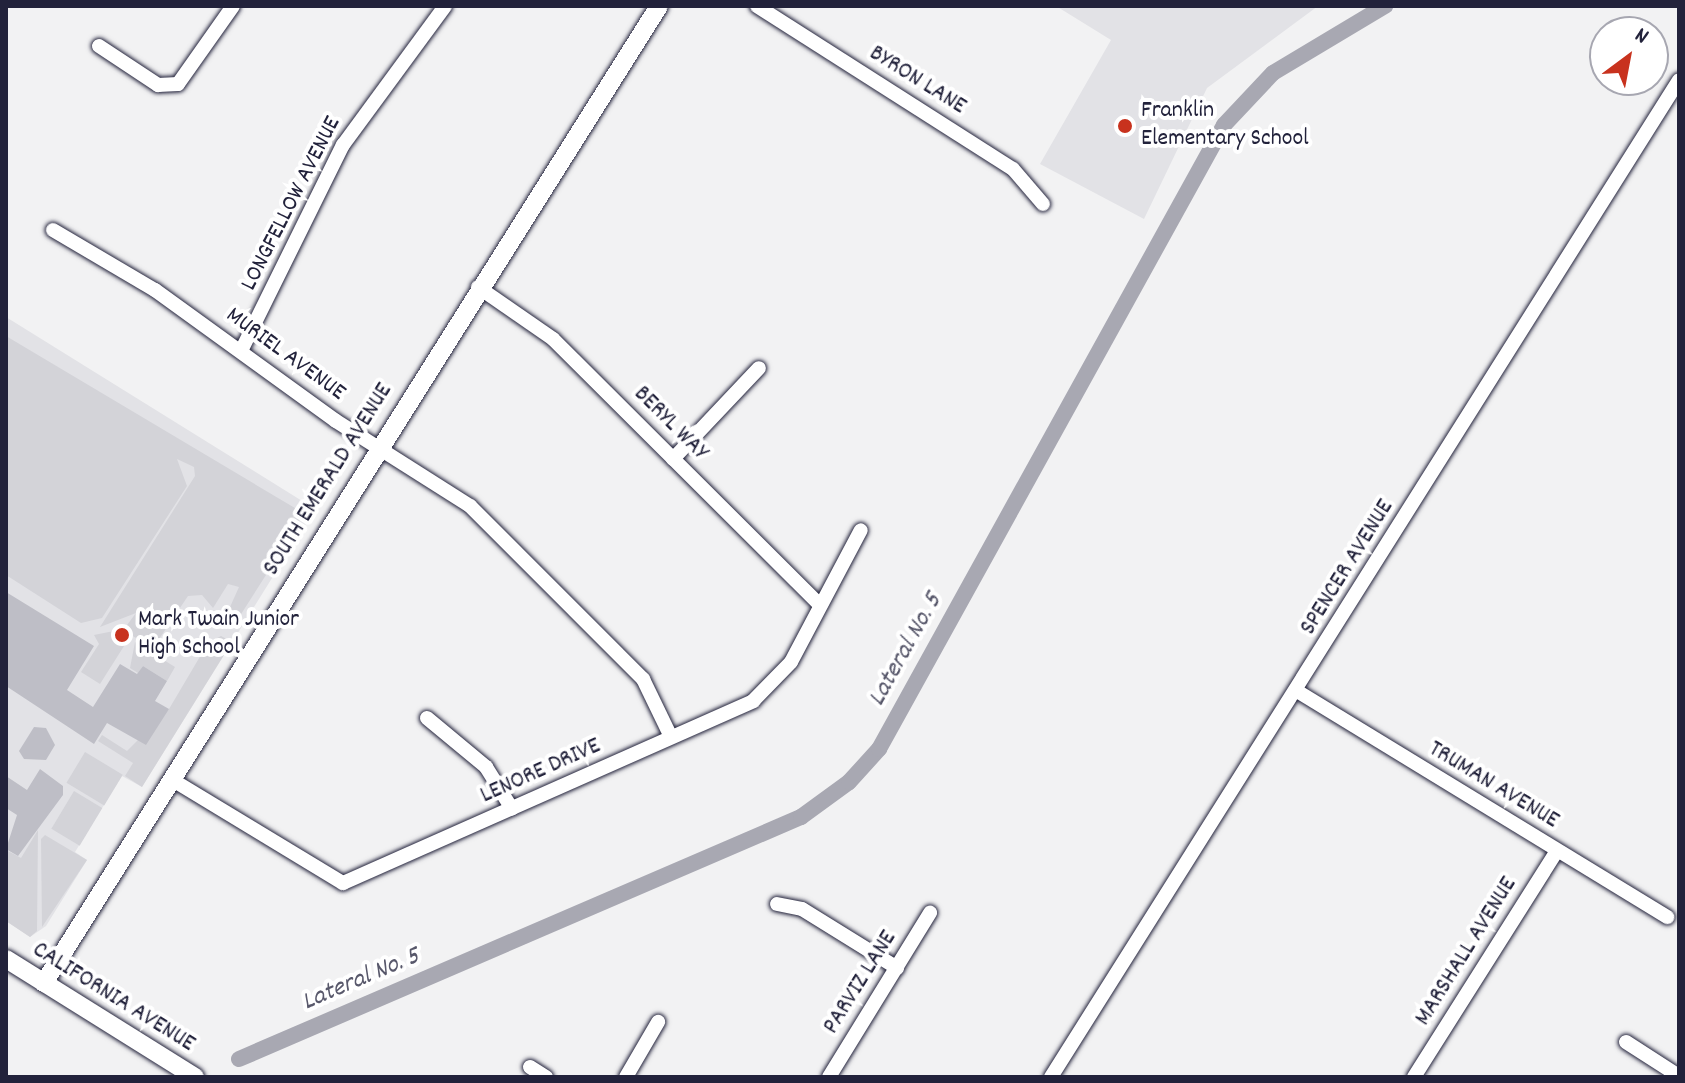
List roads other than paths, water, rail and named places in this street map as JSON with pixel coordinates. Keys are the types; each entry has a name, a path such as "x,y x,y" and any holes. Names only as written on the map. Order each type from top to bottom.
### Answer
{"street":[{"path":"99,46 158,85 178,84 233,6"},
{"name":"LONGFELLOW AVENUE","path":"242,349 343,145 445,6"},
{"name":"SOUTH EMERALD AVENUE","path":"44,983 478,287 659,6"},
{"name":"BYRON LANE","path":"757,6 1013,169 1043,204"},
{"name":"SPENCER AVENUE","path":"1051,1077 1297,691 1679,80"},
{"name":"MURIEL AVENUE","path":"53,230 242,349 470,506 643,679 671,737"},
{"name":"BERYL WAY","path":"478,287 553,339 820,605"},
{"path":"673,459 759,368"},
{"name":"LENORE DRIVE","path":"171,779 343,883 753,701 791,662 861,530"},
{"name":"TRUMAN AVENUE","path":"1297,691 1667,917"},
{"path":"427,718 486,767 512,809"},
{"name":"MARSHALL AVENUE","path":"1414,1077 1557,851"},
{"path":"777,904 802,909 897,968"},
{"name":"PARVIZ LANE","path":"829,1077 930,913"},
{"name":"CALIFORNIA AVENUE","path":"6,959 195,1077"},
{"path":"626,1077 658,1022"},
{"path":"1626,1042 1679,1076"},
{"path":"530,1067 546,1077"}],"waterway":[{"name":"Lateral No. 5","path":"239,1059 801,817 849,782 879,749 1224,125 1273,73 1385,6"}],"place":[{"name":"Franklin Elementary School","path":"1125,126"},
{"name":"Mark Twain Junior High School","path":"122,635"}]}
